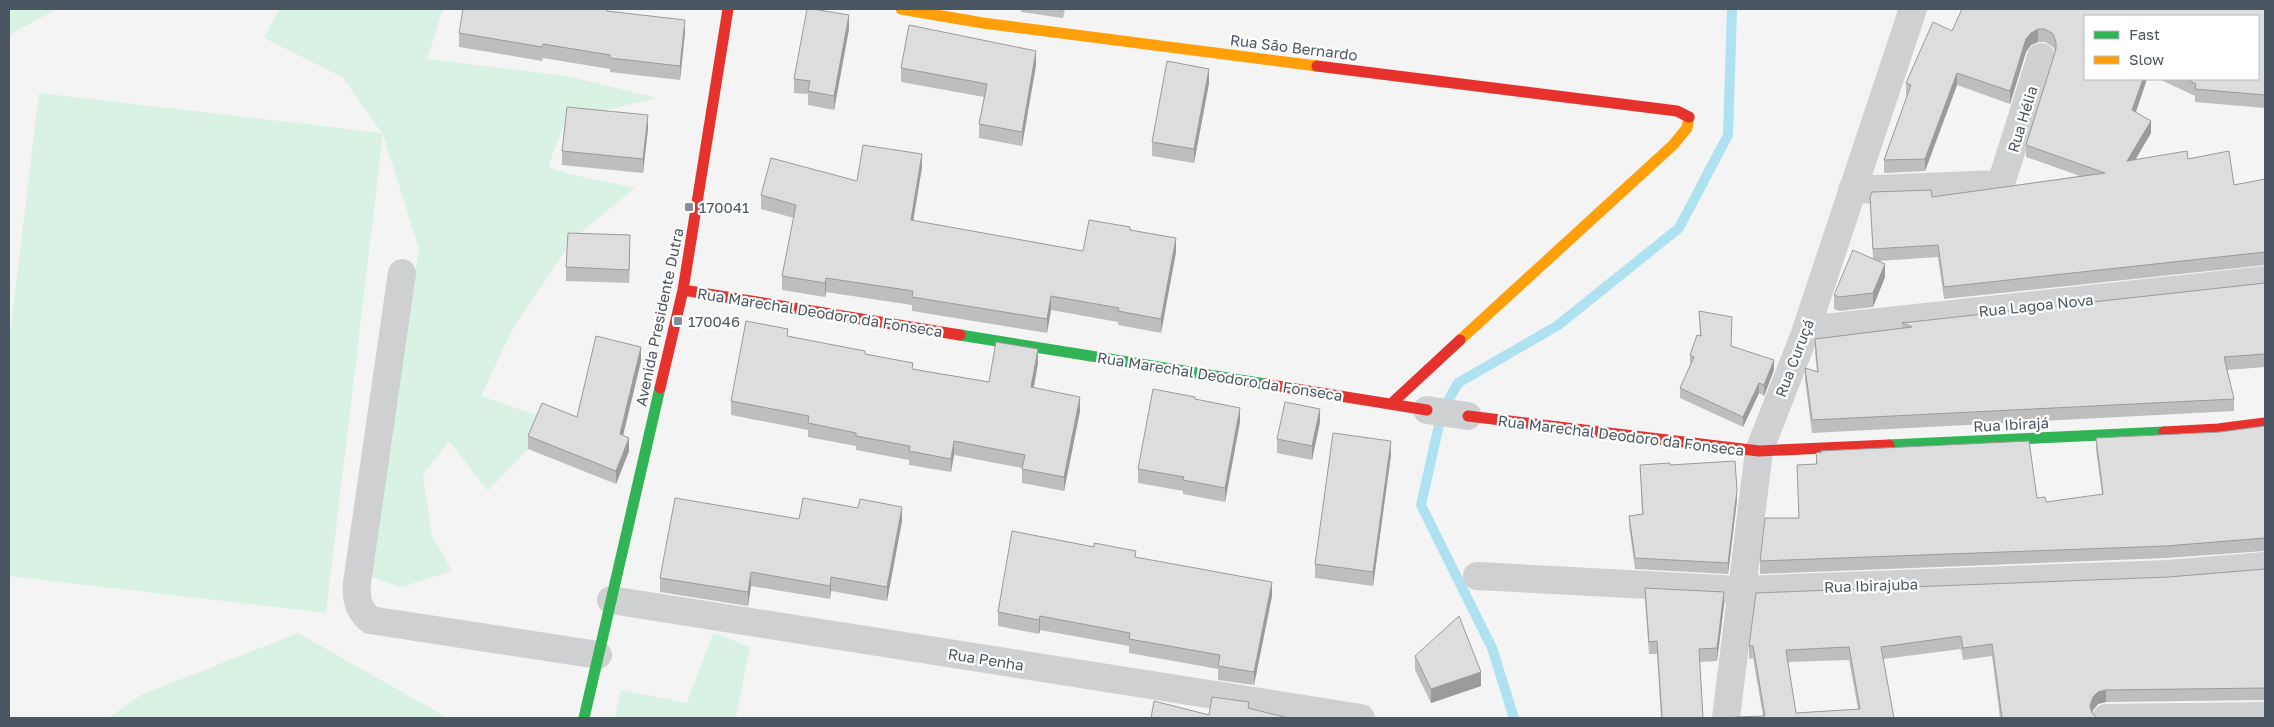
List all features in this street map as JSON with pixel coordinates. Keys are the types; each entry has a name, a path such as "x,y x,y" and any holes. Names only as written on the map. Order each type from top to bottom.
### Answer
{"street":[{"name":"Avenida Presidente Dutra","path":"584,718 682,290 728,9"},
{"name":"Rua São Bernardo","path":"901,9 984,16 1684,113 1688,116 1689,124 1687,131 1676,142 1391,404"},
{"name":"Rua Curuçá","path":"1726,718 1759,451 1806,330 1913,9"},
{"name":"Rua Hélia","path":"1852,190 1994,184 2002,181 2041,57"},
{"path":"402,273 357,583 356,596 360,610 370,620 598,655"},
{"name":"Rua Lagoa Nova","path":"1806,330 2265,280"},
{"name":"Rua Marechal Deodoro da Fonseca","path":"682,290 1427,410 1759,451"},
{"name":"Rua Ibirajá","path":"1759,451 2218,429 2265,423"},
{"name":"Rua Ibirajuba","path":"1477,576 1741,590 2168,574 2265,566"},
{"name":"Rua Penha","path":"611,600 1361,718"},
{"path":"2106,718 2265,716"}],"green space":[{"path":"9,9 57,9 9,35"},
{"path":"279,9 443,9 427,59 567,76 657,98 566,119 548,167 565,173 635,188 580,233 568,247 512,330 481,396 542,417 528,449 488,491 449,441 423,475 432,536 452,571 401,587 362,574 397,401 419,249 383,134 326,613 9,576 9,343 39,93 382,133 342,77 264,38"},
{"path":"298,633 448,718 108,718 141,695"},
{"path":"713,633 750,647 736,718 615,718 621,690 687,703"}],"building":[{"path":"463,9 607,9 607,11 685,20 680,66 610,58 610,55 543,44 542,47 459,33"},
{"path":"807,9 849,15 834,96 808,91 810,81 794,79"},
{"path":"1962,9 2265,9 2265,95 2195,89 2196,84 2188,80 2259,80 2259,15 2084,15 2084,80 2143,80 2132,110 2151,121 2127,161 2187,151 2188,159 2229,151 2234,185 2265,179 2265,252 1944,287 1938,245 1873,249 1870,197 1872,192 1931,190 1932,197 2105,173 2026,145 2056,49 2053,34 2045,29 2038,29 2026,39 2010,91 1957,73 1925,159 1884,160 1911,85 1906,83 1933,22 1952,31"},
{"path":"909,25 1036,51 1022,132 979,124 987,84 901,68"},
{"path":"1167,61 1209,69 1194,149 1152,142"},
{"path":"567,107 648,115 643,159 562,151"},
{"path":"863,145 922,154 911,220 1083,251 1089,220 1176,238 1161,319 1118,311 1119,308 1051,296 1047,319 912,297 913,291 826,278 825,283 782,276 796,205 761,195 771,158 857,181"},
{"path":"568,233 630,235 629,270 566,267"},
{"path":"1853,250 1885,264 1873,293 1839,297 1834,295"},
{"path":"2265,283 2265,354 2224,357 2234,399 1812,420 1805,368 1818,372 1815,339 1912,327 1902,323"},
{"path":"1699,311 1732,317 1731,346 1774,360 1764,385 1759,383 1743,417 1680,388 1694,357 1690,355 1697,335 1701,336"},
{"path":"746,321 788,329 787,336 865,351 865,354 913,363 912,369 989,382 996,342 1038,349 1031,387 1080,397 1064,477 1022,469 1025,455 954,441 951,459 909,451 910,446 856,436 856,433 808,423 809,416 731,401"},
{"path":"596,336 641,347 620,434 629,438 616,471 528,436 542,403 577,417"},
{"path":"1153,389 1240,408 1225,488 1183,480 1184,477 1138,469"},
{"path":"1285,402 1320,409 1312,446 1277,439"},
{"path":"2265,426 2265,538 2166,546 1760,561 1765,518 1799,518 1797,465 1817,464 1816,453 1822,452 1820,451 2029,441 2037,498 2045,497 2046,502 2103,494 2096,438 2220,432"},
{"path":"1333,433 1391,441 1373,572 1315,564"},
{"path":"1735,461 1737,490 1728,563 1635,558 1629,516 1643,514 1640,465"},
{"path":"675,498 799,519 803,498 858,508 860,499 902,507 887,587 831,577 830,586 751,572 748,592 660,578"},
{"path":"1012,531 1094,547 1094,543 1136,551 1135,557 1272,582 1254,672 1218,666 1220,655 1129,639 1130,633 1040,616 1039,620 998,612"},
{"path":"2265,569 2265,688 2106,690 2098,692 2093,697 2090,706 2092,713 2097,718 2002,718 1992,644 1963,648 1961,636 1881,647 1894,718 1732,718 1765,716 1753,646 1749,646 1756,593 2168,577","holes":["1849,647 1860,709 1796,713 1786,650"]},
{"path":"1645,588 1724,592 1717,648 1699,649 1703,718 1662,718 1657,641 1649,642"},
{"path":"1459,616 1481,672 1431,689 1415,656"},
{"path":"1212,697 1249,702 1248,708 1288,718 1151,718 1154,701 1209,715"}],"waterway":[{"path":"1448,401 1458,383 1557,326 1679,228 1728,135 1732,9"},
{"path":"1439,425 1421,505 1492,648 1514,718"}],"traffic: fast":[{"path":"960,335 1265,384"},
{"path":"584,718 660,388"},
{"path":"1889,445 2164,432"}],"traffic: slow":[{"path":"901,9 983,23 1317,66"},
{"path":"1460,340 1673,145 1687,128 1689,117"}],"traffic: jam":[{"path":"660,388 683,290 728,9"},
{"path":"1317,66 1677,111 1689,117"},
{"path":"683,290 960,335"},
{"path":"1391,404 1460,340"},
{"path":"1265,384 1427,410"},
{"path":"1468,416 1759,451 1889,445"},
{"path":"2164,432 2218,429 2265,423"}],"place":[{"name":"170041","path":"689,207"},
{"name":"170046","path":"678,321"}]}
